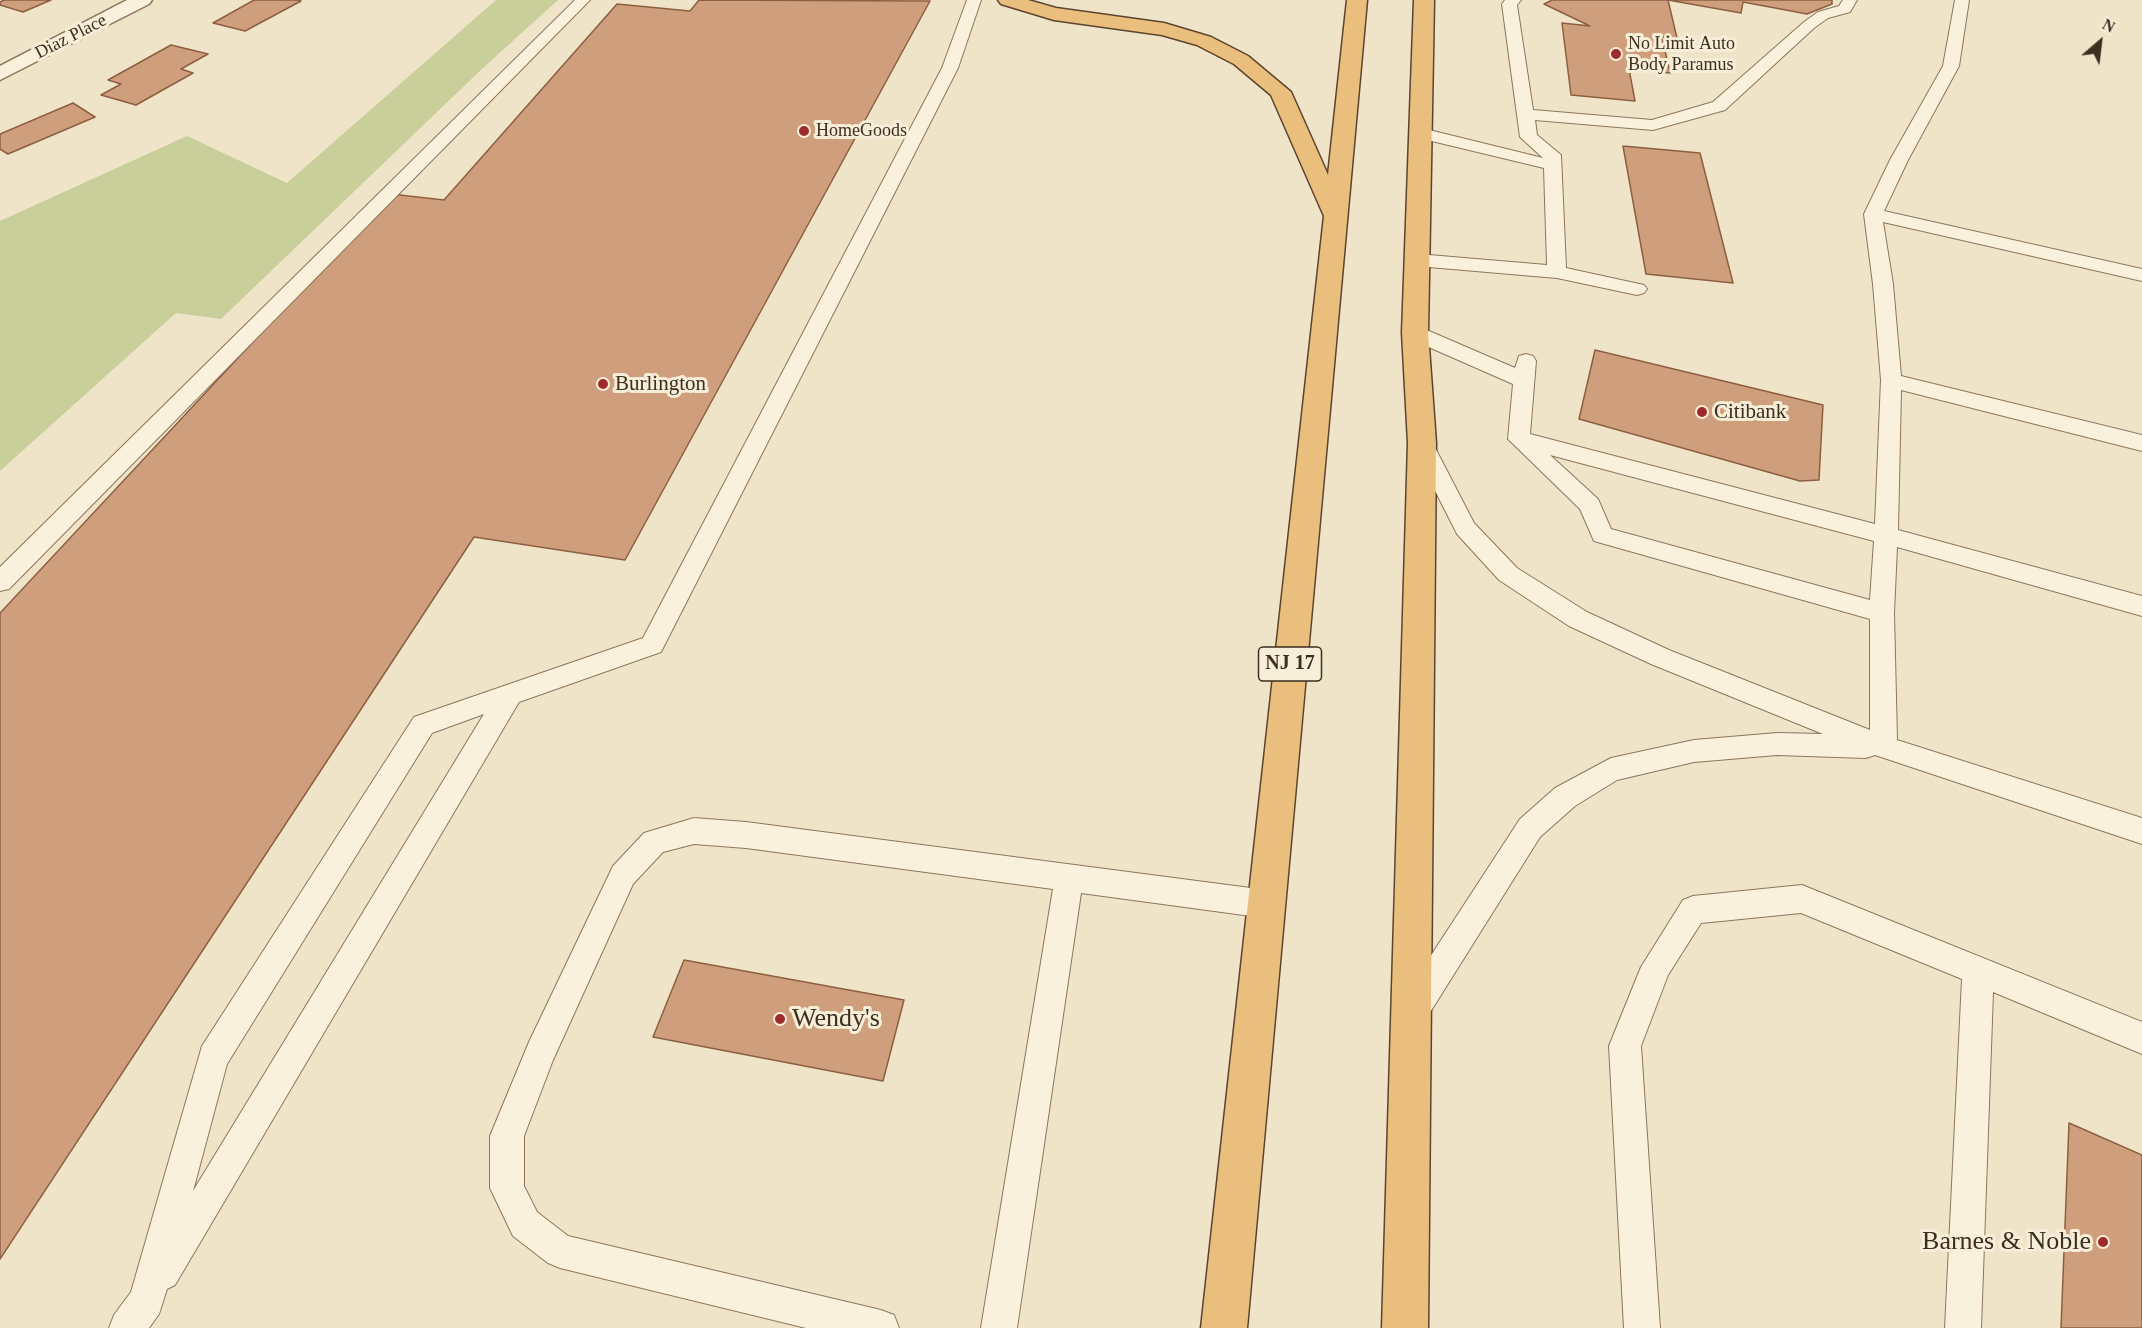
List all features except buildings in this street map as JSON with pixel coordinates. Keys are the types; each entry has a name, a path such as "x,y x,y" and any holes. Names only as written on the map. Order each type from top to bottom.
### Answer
{"highway":[{"path":"1008,0 1054,14 1164,29 1204,41 1241,60 1280,92 1335,217"},
{"name":"NJ 17","path":"1224,1328 1357,0"},
{"path":"1405,1328 1422,442 1415,333 1424,0"}],"street":[{"name":"Diaz Place","path":"0,74 142,0"}],"lane":[{"path":"0,582 583,0"},
{"path":"146,1301 213,1057 423,725 509,697 652,645 950,68 974,0"},
{"path":"1514,0 1509,4 1529,137 1552,155 1557,272"},
{"path":"1525,114 1653,125 1719,106 1809,25 1823,15 1845,9 1850,0"},
{"path":"1884,747 1882,613 1891,380 1883,284 1873,214 1899,160 1951,66 1962,0"},
{"path":"1421,133 1552,165"},
{"path":"1873,214 2142,275"},
{"path":"1417,260 1557,272 1637,289"},
{"path":"1415,333 1525,371 1519,439"},
{"path":"1891,380 2142,443"},
{"path":"1519,439 1886,535 2142,606"},
{"path":"1519,439 1590,505 1602,534 1882,613"},
{"path":"1422,442 1465,528 1508,574 1578,619 1660,657 1884,747 2142,831"},
{"path":"127,1328 146,1301 509,697"},
{"path":"1411,1014 1530,828 1565,797 1611,770 1694,751 1777,744 1884,747"},
{"path":"881,1328 560,1251 525,1224 507,1188 507,1136 540,1053 622,876 654,842 694,831 746,835 1266,904"},
{"path":"999,1328 1069,878"},
{"path":"1642,1328 1624,1046 1656,967 1693,910 1802,899 1978,973 2142,1038"},
{"path":"1964,1328 1978,973"}],"green space":[{"path":"496,0 558,0 483,68 221,319 176,313 0,471 0,221 187,136 287,183"}],"place":[{"name":"No Limit Auto Body Paramus","path":"1616,54"},
{"name":"HomeGoods","path":"804,131"},
{"name":"Burlington","path":"603,384"},
{"name":"Citibank","path":"1702,412"},
{"name":"Wendy's","path":"780,1019"},
{"name":"Barnes & Noble","path":"2103,1242"}]}
